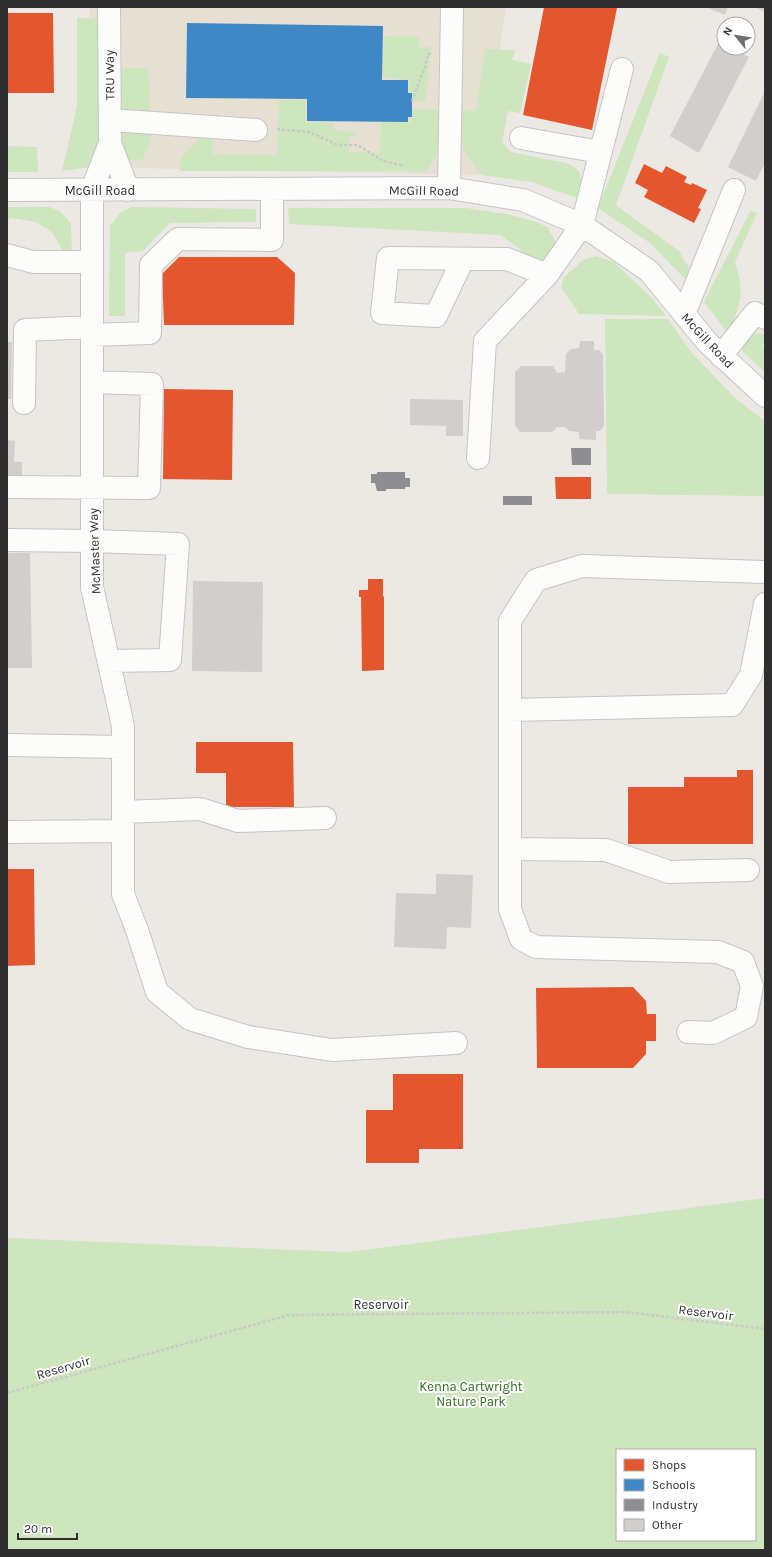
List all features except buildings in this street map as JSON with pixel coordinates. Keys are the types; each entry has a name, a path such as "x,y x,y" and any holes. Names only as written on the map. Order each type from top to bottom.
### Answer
{"street":[{"name":"TRU Way","path":"109,7 110,142"},
{"path":"449,188 452,8"},
{"path":"478,458 485,341 547,274 582,225 622,69"},
{"path":"110,120 267,130"},
{"path":"521,138 600,152"},
{"path":"110,142 128,190"},
{"path":"92,190 110,142"},
{"name":"McGill Road","path":"7,190 449,188 523,200 582,225 649,271 707,342 765,396"},
{"name":"McMaster Way","path":"92,190 92,587 123,726 124,894 157,992 190,1019 248,1036 332,1050 456,1043"},
{"path":"24,403 25,330 150,333 151,265 178,239 272,240 272,190"},
{"path":"684,314 734,190"},
{"path":"7,255 33,262 92,262"},
{"path":"464,259 507,259 547,274"},
{"path":"721,356 755,313 765,318"},
{"path":"7,487 149,488 152,384 92,382"},
{"path":"7,540 178,544 170,660 109,661"},
{"path":"688,1032 713,1033 746,1017 752,986 742,962 718,952 536,947 521,939 510,909 510,621 536,580 582,566 765,572"},
{"path":"510,710 732,704 751,675 765,604"},
{"path":"7,745 123,747"},
{"path":"7,832 123,821 200,808 238,821 325,818"},
{"path":"510,849 606,850 669,872 748,870"}],"path":[{"path":"412,101 425,67 428,54"},
{"path":"267,130 309,132 338,145 358,145 383,161 406,167"},
{"name":"Reservoir","path":"7,1393 289,1315 626,1312 765,1329"}],"shaded area":[{"path":"90,7 506,7 481,175 82,167"}],"green space":[{"path":"77,18 102,19 101,68 148,68 151,139 143,159 62,171 77,106"},
{"path":"384,36 419,37 419,47 431,47 426,102 413,101 413,95 409,91 409,80 383,78"},
{"path":"485,49 515,50 512,60 531,64 520,113 508,111 502,142 511,152 570,164 579,172 582,181 580,199 531,182 481,175 465,153 461,135 462,110 476,111"},
{"path":"660,53 669,57 616,205 679,251 689,268 686,280 650,243 598,208"},
{"path":"279,100 306,100 306,122 334,123 334,130 357,132 357,136 349,136 349,152 380,153 381,122 411,122 412,109 438,110 438,152 427,171 180,171 181,157 201,137 212,138 213,154 277,155"},
{"path":"7,146 37,147 38,172 7,172"},
{"path":"7,207 49,207 60,211 71,223 72,252 63,252 53,233 36,222 12,218 7,220"},
{"path":"131,207 256,209 256,222 170,223 143,251 125,253 125,316 109,316 110,226 120,213"},
{"path":"288,208 466,208 507,214 537,222 547,227 555,240 553,252 546,260 536,261 500,235 289,224"},
{"path":"751,210 757,213 735,262 739,276 739,304 733,322 726,331 704,302"},
{"path":"596,256 614,262 652,298 666,316 579,314 561,287 564,277 583,260"},
{"path":"605,319 668,319 691,352 737,400 765,421 765,496 607,494"},
{"path":"756,333 765,334 765,341 762,347 765,349 765,372 742,351 748,338"},
{"name":"Kenna Cartwright Nature Park","path":"765,1198 765,1550 7,1550 7,1238 348,1252"}]}
